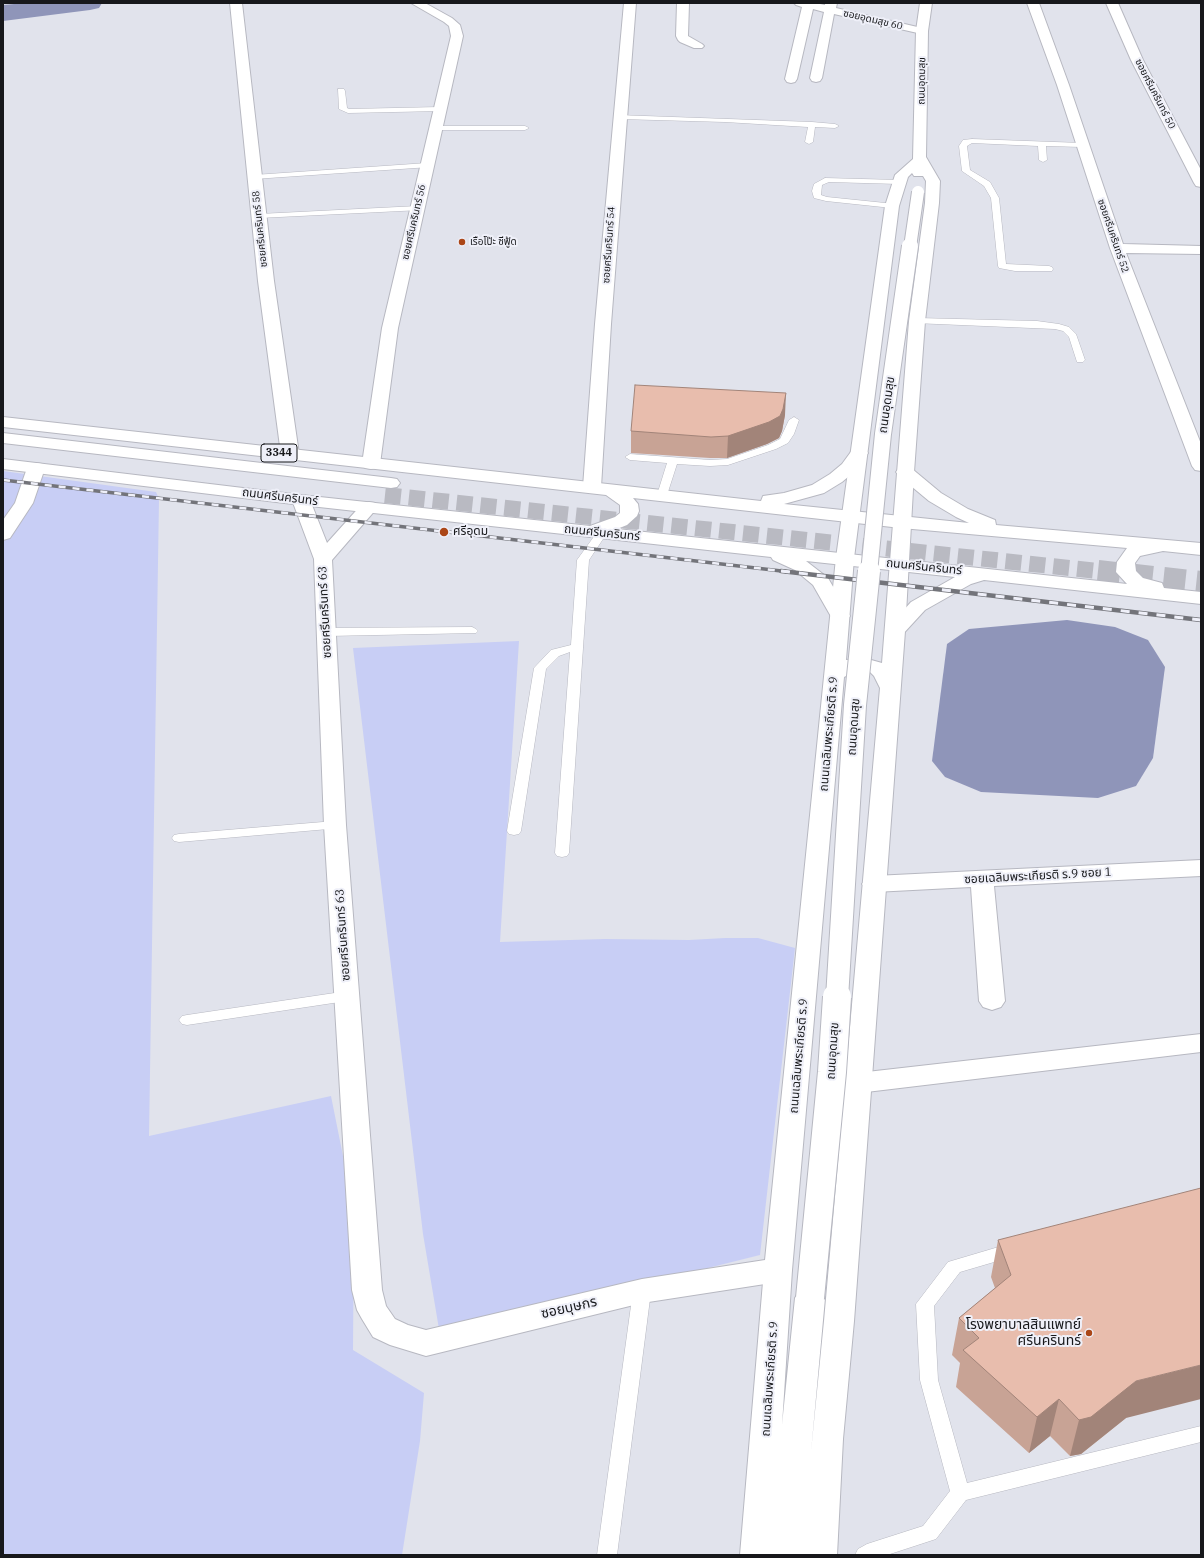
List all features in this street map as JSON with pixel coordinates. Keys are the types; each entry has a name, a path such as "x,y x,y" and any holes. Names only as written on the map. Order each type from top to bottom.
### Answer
{"main road":[{"name":"ซอยศรีนครินทร์ 58","path":"236,3 266,281 290,454"},
{"name":"ซอยศรีนครินทร์ 56","path":"372,464 390,328 457,36 454,25 448,20 417,3"},
{"name":"ซอยศรีนครินทร์ 54","path":"601,488 620,118 630,3"},
{"path":"683,3 682,36 684,40 698,46"},
{"name":"ถนนอุดมสุข","path":"795,1446 832,1072 855,706 883,434 918,192 922,31 926,3"},
{"name":"ซอยศรีนครินทร์ 52","path":"1033,3 1063,85 1117,248 1201,466"},
{"name":"ซอยศรีนครินทร์ 50","path":"1112,3 1137,60 1201,183"},
{"path":"791,79 804,4"},
{"name":"ซอยอุดมสุข 60","path":"804,4 831,7 922,31"},
{"path":"816,78 831,7"},
{"name":"ถนนอุดมสุข","path":"845,558 892,206 902,175 920,159"},
{"name":"ถนนอุดมสุข","path":"900,564 901,522 917,321 932,203 933,181 920,159"},
{"path":"1117,248 1201,250"},
{"path":"870,368 878,376 898,380 914,371"},
{"name":"3344","path":"3,422 372,464 601,488"},
{"name":"ถนนศรีนครินทร์","path":"3,438 388,489 3,450"},
{"path":"744,504 785,498 818,489 836,478 848,468 859,453"},
{"name":"ถนนศรีนครินทร์","path":"3,464 300,500 845,558 1201,598"},
{"path":"3,534 24,503 36,468"},
{"path":"905,472 935,497 962,513 1007,532"},
{"path":"601,488 901,522 1201,549"},
{"path":"597,532 621,521 628,516 630,511 629,504 624,498 601,488"},
{"name":"ซอยศรีนครินทร์ 63","path":"300,500 323,559 335,825 348,996 367,1290 372,1310"},
{"name":"ซอยศรีนครินทร์ 63","path":"323,559 369,507"},
{"path":"1168,546 1134,552 1126,562 1126,572 1136,582 1179,595"},
{"path":"770,551 802,566 821,582 840,616"},
{"name":"ถนนเฉลิมพระเกียรติ ร.9","path":"756,1555 778,1270 845,558"},
{"path":"821,1555 827,1439 839,1321 900,564"},
{"path":"895,630 918,606 964,580 984,574"},
{"path":"834,683 843,669 852,665 864,664 877,668 883,673 890,688"},
{"name":"ซอยเฉลิมพระเกียรติ ร.9 ซอย 1","path":"874,884 1201,868"},
{"path":"982,879 992,1001"},
{"path":"858,1083 1201,1043"},
{"name":"ซอยบุษกร","path":"372,1310 384,1328 401,1336 426,1342 642,1291 778,1270"},
{"path":"766,1555 795,1446"},
{"path":"793,1555 795,1446"}],"lane":[{"path":"341,91 342,109 348,111 363,112 440,109"},
{"path":"620,118 725,120 835,126"},
{"path":"809,142 812,124"},
{"path":"436,128 525,128"},
{"path":"1049,269 1002,266 995,198 987,184 966,171 963,146 966,142 972,141 1082,145"},
{"path":"1042,144 1042,160"},
{"path":"254,177 427,165"},
{"path":"892,206 856,191 899,182"},
{"path":"259,216 418,208"},
{"path":"917,321 1037,324 1056,326 1066,330 1073,336 1080,360"},
{"path":"630,457 710,463 728,462 765,450 784,441 789,434 794,420"},
{"path":"662,495 673,461"},
{"path":"562,852 583,560 597,532"},
{"path":"327,632 472,631"},
{"path":"514,830 540,668 555,653 577,646"},
{"path":"179,838 335,825"},
{"path":"187,1020 348,996"},
{"path":"960,1493 929,1380 926,1304 954,1268 1027,1246"},
{"path":"607,1555 642,1291"},
{"path":"865,1555 874,1550 929,1533 960,1493 1201,1434"}],"shaded area":[{"path":"3,471 156,492 159,499 149,1136 331,1096 354,1211 353,1350 424,1393 420,1441 402,1555 3,1555"},
{"path":"1067,620 1115,627 1148,640 1165,667 1153,758 1136,786 1098,798 981,792 945,777 932,761 947,644 969,629"},
{"path":"519,641 500,942 605,939 689,940 758,938 795,948 760,1255 440,1335 423,1234 353,648"}],"building":[{"path":"635,385 786,393 780,416 769,422 728,436 711,437 631,431"},
{"name":"โรงพยาบาลสินแพทย์ ศรีนครินทร์","path":"1201,1188 1201,1365 1136,1381 1091,1417 1079,1420 1059,1399 1037,1417 963,1350 979,1338 959,1318 1011,1275 998,1240"}],"waterway":[{"path":"3,13 90,3"}],"tunnel":[{"path":"385,495 1107,572"},
{"path":"1098,571 1201,582"}],"railway":[{"path":"3,480 790,572"},
{"path":"781,571 1201,620"}],"place":[{"name":"เรือโป๊ะ ซีฟู้ด","path":"462,242"},
{"name":"ศรีอุดม","path":"444,532"},
{"name":"โรงพยาบาลสินแพทย์ ศรีนครินทร์","path":"1089,1333"}]}
